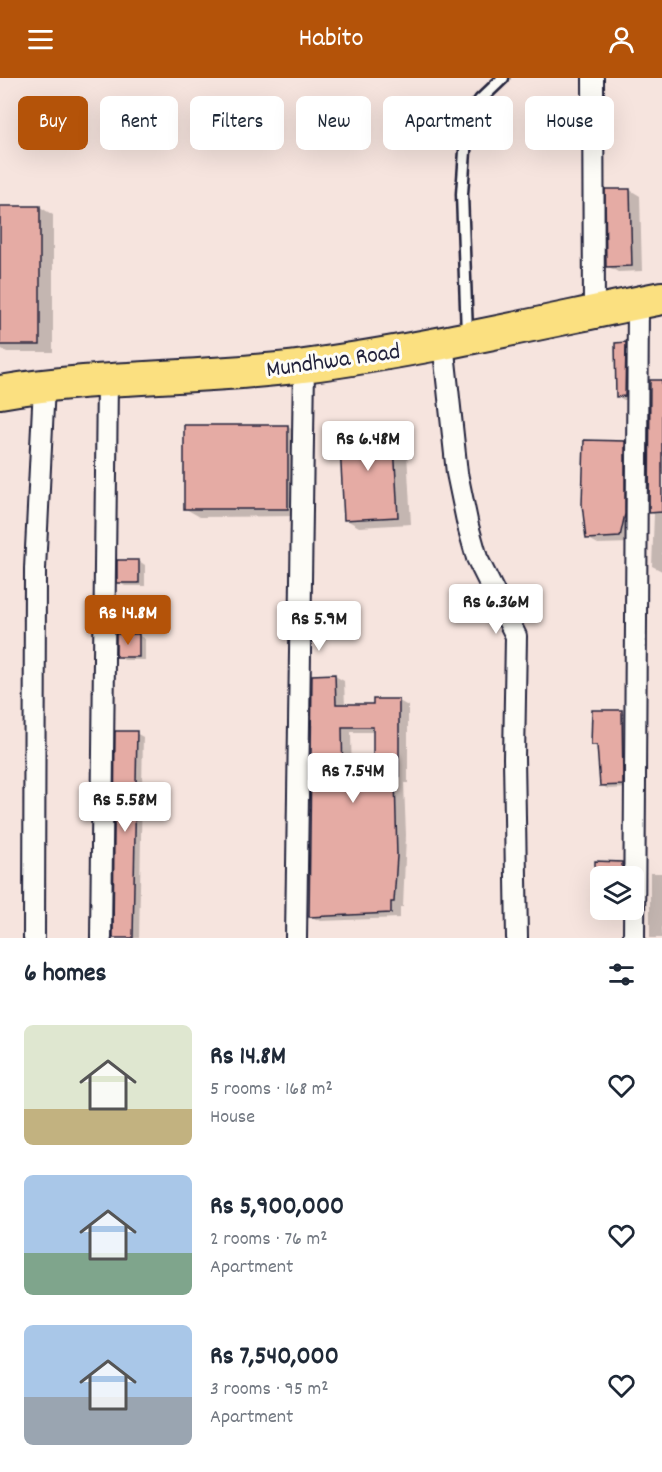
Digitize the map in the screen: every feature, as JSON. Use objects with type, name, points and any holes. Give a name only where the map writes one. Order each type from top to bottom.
[{"type":"main road","name":"Mundhwa Road","points":[[0,392],[107,380],[193,376],[304,366],[455,340],[650,300]]},
{"type":"street","points":[[592,78],[594,312]]},
{"type":"street","points":[[634,938],[650,300]]},
{"type":"street","points":[[455,340],[458,473],[468,526],[477,558],[516,636],[514,758],[517,938]]},
{"type":"street","points":[[296,938],[304,366]]},
{"type":"street","points":[[101,938],[107,380]]},
{"type":"street","points":[[34,938],[35,569],[44,386]]},
{"type":"lane","points":[[455,340],[462,194],[469,117],[480,100],[503,78]]},
{"type":"building","points":[[605,189],[630,189],[632,266],[606,267]]},
{"type":"building","points":[[0,206],[40,206],[40,345],[0,345]]},
{"type":"building","points":[[626,342],[625,396],[616,397],[615,343]]},
{"type":"building","points":[[650,380],[662,380],[662,512],[649,513]]},
{"type":"building","points":[[184,425],[288,425],[288,509],[184,509]]},
{"type":"building","points":[[393,425],[398,517],[344,520],[339,428]]},
{"type":"building","points":[[584,440],[625,441],[625,514],[620,537],[586,539],[582,504]]},
{"type":"building","points":[[117,560],[139,560],[139,583],[117,583]]},
{"type":"building","points":[[116,634],[139,634],[139,657],[116,657]]},
{"type":"building","points":[[335,674],[336,704],[373,704],[373,699],[399,699],[399,778],[395,778],[397,856],[394,902],[391,902],[391,913],[309,917],[312,675]],"holes":[[[342,727],[373,727],[373,781],[343,781]]]},
{"type":"building","points":[[592,710],[622,710],[623,785],[600,786],[597,745],[591,745]]},
{"type":"building","points":[[115,731],[137,731],[133,938],[113,938]]},
{"type":"building","points":[[595,861],[622,862],[622,866],[595,866]]}]
